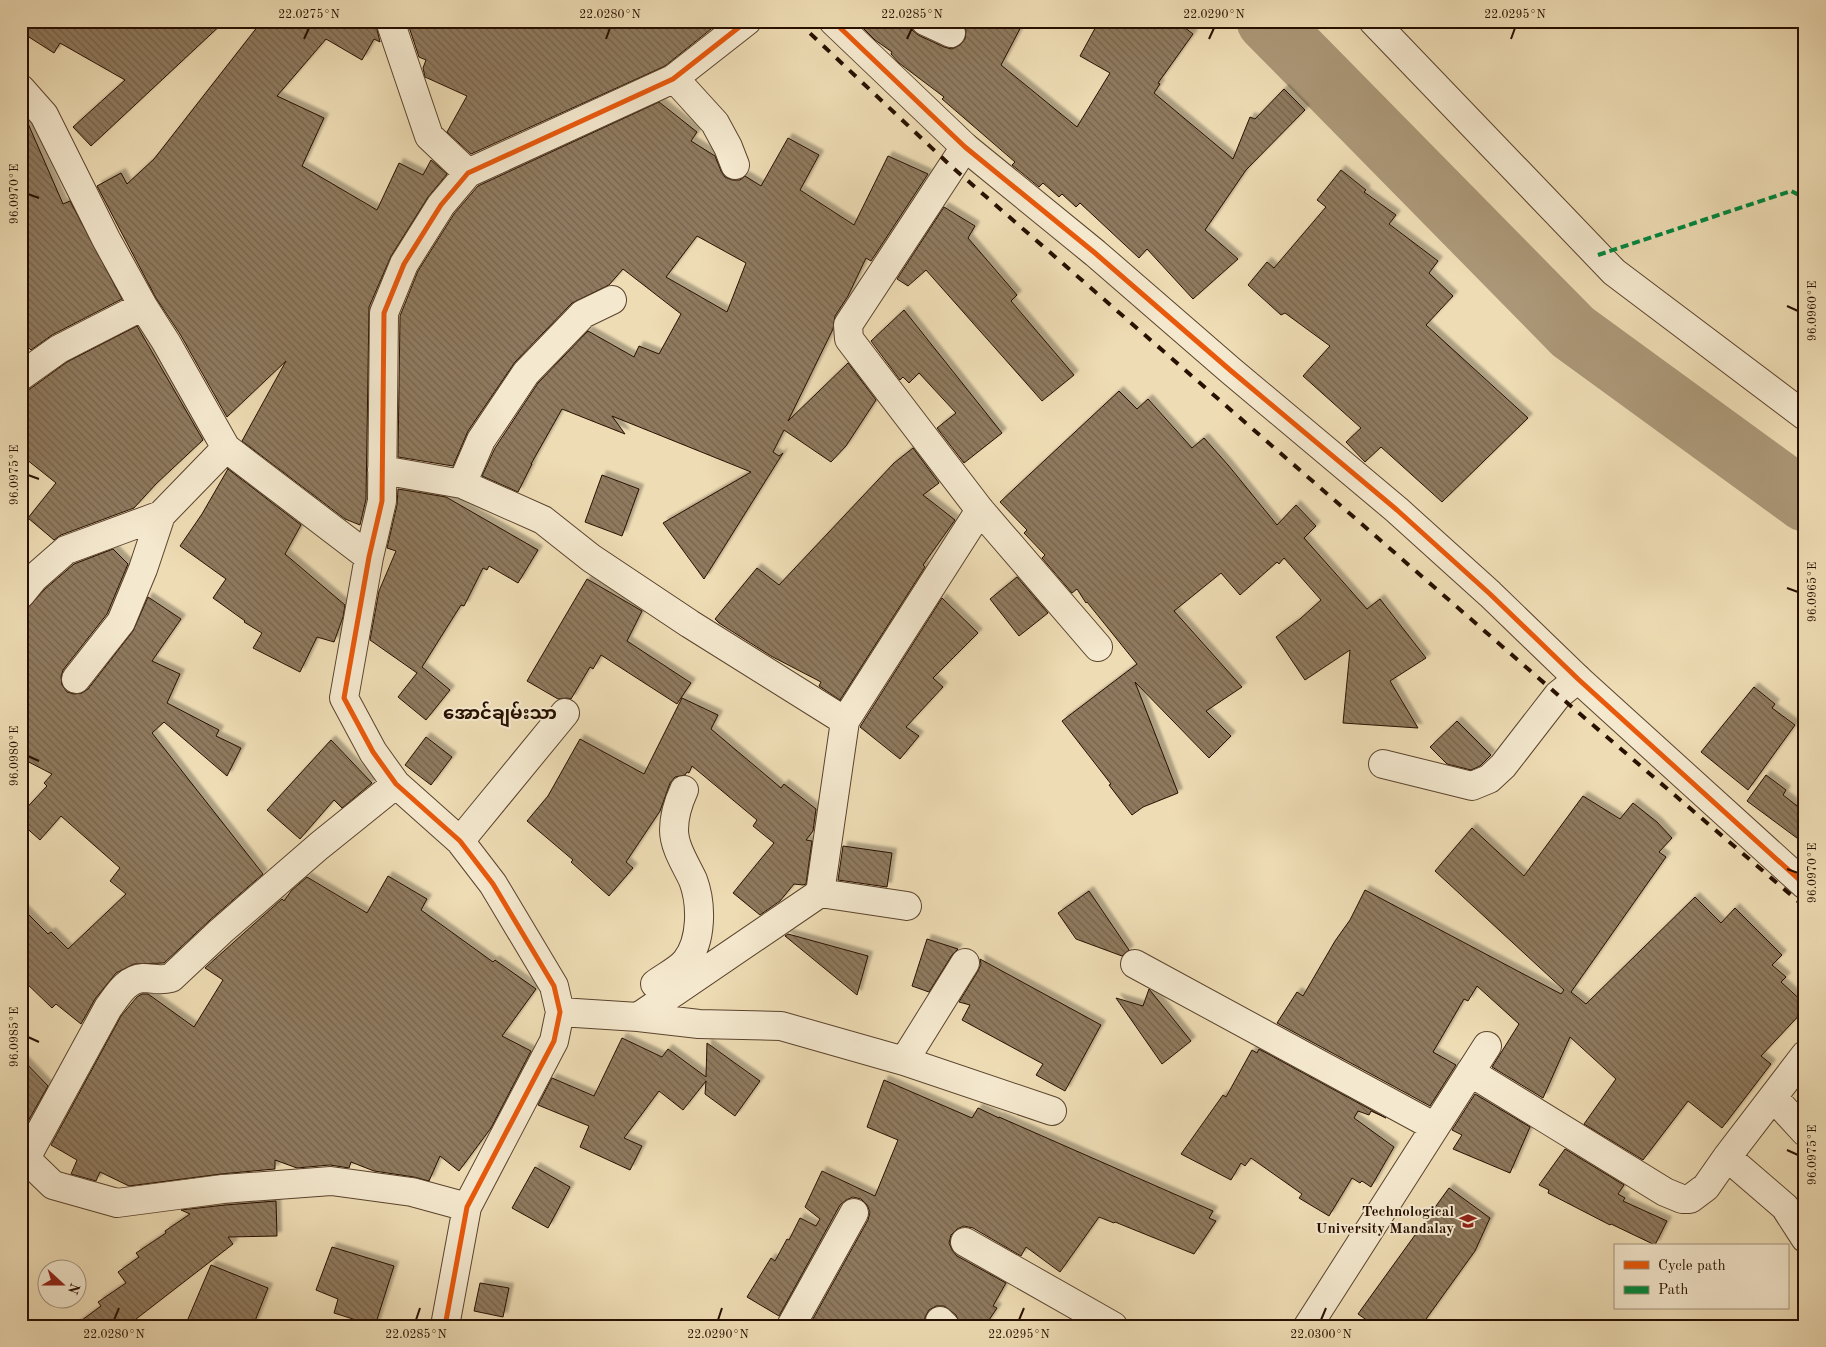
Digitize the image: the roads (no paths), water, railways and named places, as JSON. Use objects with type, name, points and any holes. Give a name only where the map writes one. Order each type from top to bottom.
[{"type":"street","points":[[390,21],[429,136],[468,173]]},
{"type":"street","points":[[445,1326],[468,1208],[554,1041],[560,1012],[554,986],[493,884],[460,841],[396,784],[373,752],[344,698],[369,556],[382,501],[384,313],[404,264],[441,205],[468,173],[674,78],[747,21]]},
{"type":"street","points":[[833,21],[965,147],[1095,253],[1230,370],[1397,510],[1490,594],[1578,679],[1805,885]]},
{"type":"street","points":[[925,21],[952,33]]},
{"type":"street","points":[[1373,21],[1614,272],[1805,416]]},
{"type":"street","points":[[674,78],[715,123],[735,165]]},
{"type":"street","points":[[21,89],[44,115],[106,240],[226,448],[369,556]]},
{"type":"street","points":[[965,147],[848,325],[849,339],[980,510],[1098,647]]},
{"type":"street","points":[[462,484],[481,440],[526,373],[583,314],[612,300]]},
{"type":"street","points":[[21,376],[59,349],[143,306]]},
{"type":"street","points":[[21,594],[34,578],[66,550],[161,515],[226,448]]},
{"type":"street","points":[[382,470],[462,484],[543,520],[591,558],[690,624],[845,721]]},
{"type":"street","points":[[820,893],[845,721],[980,510]]},
{"type":"street","points":[[76,679],[121,622],[143,569],[161,515]]},
{"type":"street","points":[[1383,764],[1472,786],[1489,780],[1503,766],[1558,696],[1578,679]]},
{"type":"street","points":[[460,841],[565,713]]},
{"type":"street","points":[[396,784],[319,846],[221,931],[171,978],[133,980],[124,987],[108,1008],[23,1156],[53,1185],[117,1203],[223,1188],[331,1182],[412,1192],[468,1208]]},
{"type":"street","points":[[630,1017],[653,986],[685,962],[695,944],[698,926],[698,899],[694,882],[680,854],[674,832],[678,805],[684,790]]},
{"type":"street","points":[[630,1017],[820,893],[907,906]]},
{"type":"street","points":[[904,1061],[965,963]]},
{"type":"street","points":[[1135,964],[1435,1127]]},
{"type":"street","points":[[560,1012],[699,1024],[781,1026],[904,1061],[1052,1111]]},
{"type":"street","points":[[1308,1326],[1486,1046]]},
{"type":"street","points":[[1470,1072],[1665,1192],[1682,1199],[1690,1199],[1706,1187],[1727,1156],[1805,1056]]},
{"type":"street","points":[[1773,1097],[1805,1132]]},
{"type":"street","points":[[1727,1156],[1785,1207],[1805,1238]]},
{"type":"street","points":[[792,1326],[854,1214]]},
{"type":"street","points":[[965,1242],[1113,1326]]},
{"type":"waterway","points":[[1267,21],[1573,332],[1805,501]]},
{"type":"railway","points":[[797,21],[952,167],[1558,695],[1805,907]]},
{"type":"place","name":"Technological University Mandalay","points":[[1468,1221]]},
{"type":"district","name":"အောင်ချမ်းသာ","points":[[500,714]]}]
